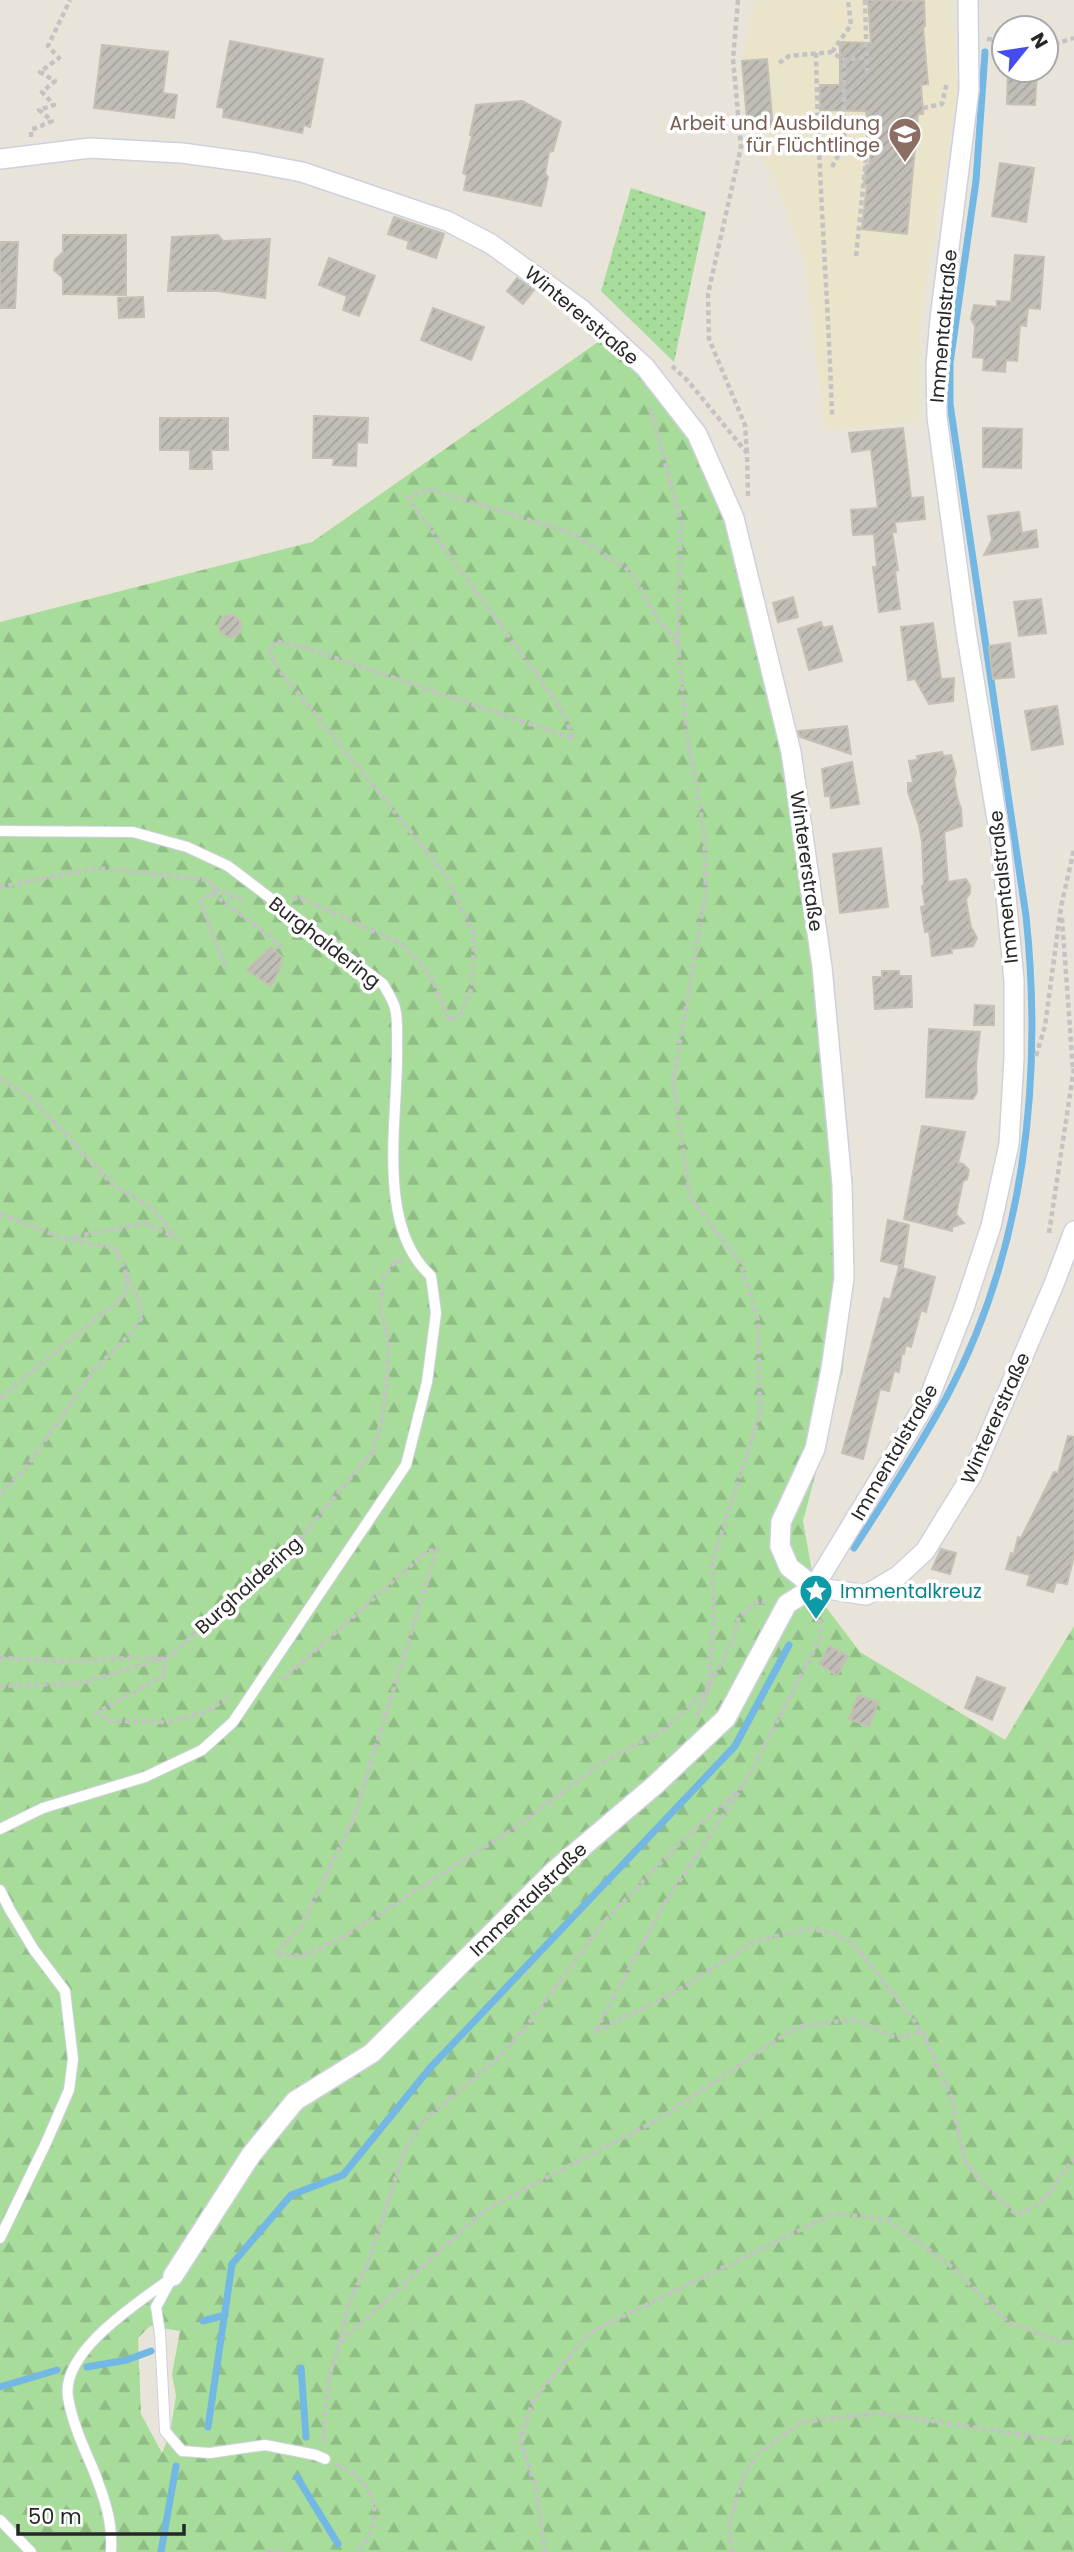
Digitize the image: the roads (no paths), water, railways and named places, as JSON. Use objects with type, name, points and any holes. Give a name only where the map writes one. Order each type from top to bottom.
[{"type":"street","name":"Immentalstraße","points":[[173,2276],[251,2155],[295,2101],[372,2053],[554,1871],[654,1785],[726,1718],[787,1604],[814,1587],[929,1398],[964,1308],[991,1226],[1009,1144],[1014,1058],[1014,980],[1002,858],[966,631],[937,417],[936,365],[940,319],[970,90],[968,0]]},
{"type":"street","name":"Wintererstraße","points":[[0,159],[90,148],[183,153],[302,172],[447,221],[491,244],[581,309],[645,367],[697,434],[734,518],[791,752],[822,967],[842,1184],[844,1278],[831,1369],[815,1449],[781,1522],[780,1545],[789,1567],[814,1587],[866,1595],[898,1576],[925,1551],[972,1475],[1074,1231]]},
{"type":"lane","name":"Burghaldering","points":[[0,831],[133,832],[187,847],[228,866],[383,984],[396,1009],[393,1163],[395,1207],[417,1264],[431,1276],[436,1313],[427,1382],[406,1465],[233,1722],[202,1750],[145,1777],[43,1808],[0,1829]]},
{"type":"lane","points":[[0,1890],[34,1950],[65,1991],[72,2059],[69,2090],[0,2238]]},
{"type":"lane","points":[[173,2276],[156,2306],[165,2431],[182,2451],[210,2453],[265,2445],[325,2459]]},
{"type":"lane","name":"Immentalstraße","points":[[111,2552],[112,2527],[105,2500],[78,2433],[68,2394],[74,2366],[90,2343],[173,2276]]},
{"type":"lane","points":[[0,2520],[31,2552]]},
{"type":"waterway","points":[[854,1548],[902,1474],[946,1398],[973,1342],[994,1284],[1011,1224],[1029,1102],[1032,1040],[1026,916],[950,404],[950,363],[976,181],[985,52]]},
{"type":"waterway","points":[[208,2427],[232,2264],[291,2195],[343,2175],[430,2068],[735,1746],[789,1645]]},
{"type":"waterway","points":[[203,2321],[225,2315]]},
{"type":"waterway","points":[[87,2367],[127,2360],[151,2351]]},
{"type":"waterway","points":[[301,2368],[306,2437]]},
{"type":"waterway","points":[[0,2387],[57,2370]]},
{"type":"waterway","points":[[161,2552],[176,2466]]},
{"type":"waterway","points":[[297,2477],[338,2544]]},
{"type":"place","name":"Arbeit und Ausbildung für Flüchtlinge","points":[[905,164]]},
{"type":"place","name":"Immentalkreuz","points":[[816,1621]]}]
